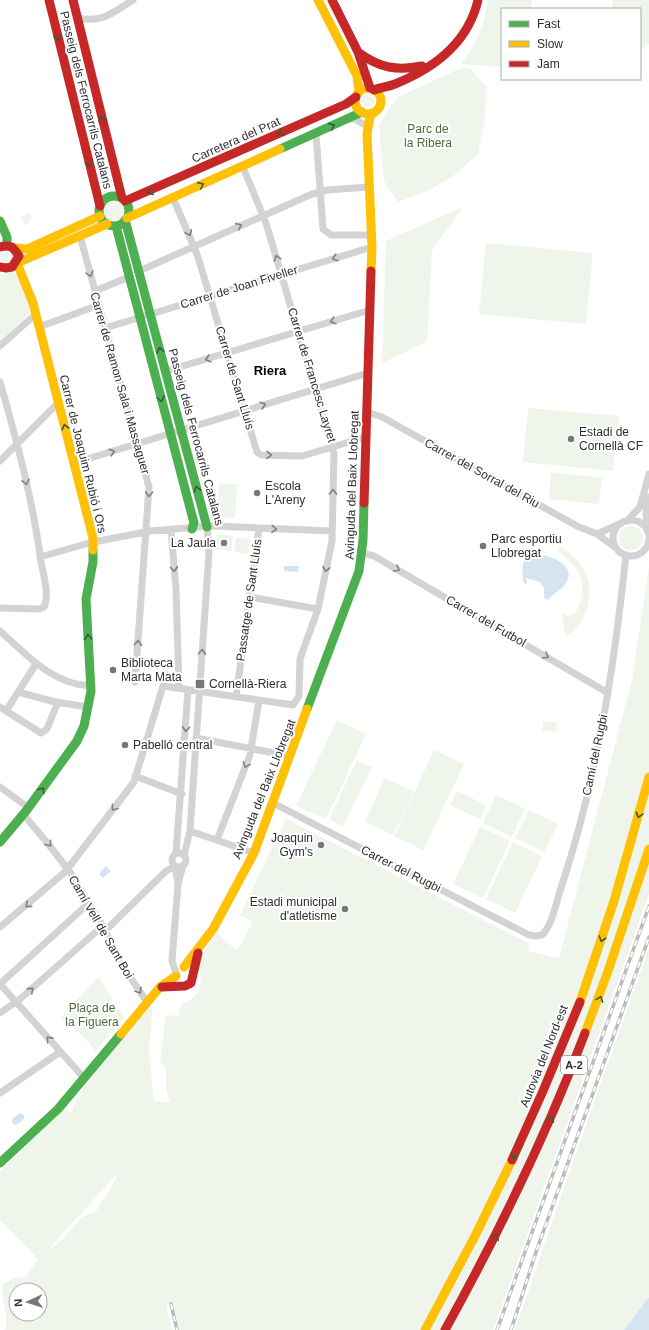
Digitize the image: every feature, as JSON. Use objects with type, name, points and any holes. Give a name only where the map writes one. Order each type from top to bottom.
[{"type":"main road","name":"Passeig dels Ferrocarrils Catalans","points":[[49,0],[100,206]]},
{"type":"main road","name":"Passeig dels Ferrocarrils Catalans","points":[[74,0],[123,199]]},
{"type":"main road","points":[[318,0],[357,76],[356,106],[363,112]]},
{"type":"main road","points":[[332,0],[358,52],[372,89],[378,94],[380,100]]},
{"type":"main road","points":[[357,94],[391,85],[433,63],[452,50],[462,40],[474,19],[478,0]]},
{"type":"main road","points":[[358,52],[372,63],[388,69],[407,69],[433,63]]},
{"type":"main road","points":[[2,270],[80,236],[112,225],[174,198],[363,112],[374,112],[378,108],[380,100],[391,85]]},
{"type":"main road","name":"Carretera del Prat","points":[[123,199],[145,194],[346,104],[357,94]]},
{"type":"main road","name":"Avinguda del Baix Llobregat","points":[[0,1163],[58,1109],[147,1002],[160,987],[179,971],[193,953],[200,947],[213,929],[254,853],[359,571],[362,553],[372,247],[366,130],[363,112]]},
{"type":"main road","name":"Avinguda del Baix Llobregat","points":[[366,130],[370,117],[374,112]]},
{"type":"main road","points":[[100,216],[100,206],[103,200],[110,196],[123,199],[129,209],[126,219]]},
{"type":"main road","points":[[100,216],[112,225]]},
{"type":"main road","points":[[7,247],[27,249],[100,216]]},
{"type":"main road","name":"Passeig dels Ferrocarrils Catalans","points":[[126,219],[207,527]]},
{"type":"main road","name":"Carrer de Joaquim Rubió i Ors","points":[[0,222],[6,237],[7,247],[18,256],[17,264],[36,314],[58,403],[89,515],[94,543],[92,569],[86,599],[90,686],[89,707],[84,726],[77,741],[26,811],[0,842]]},
{"type":"main road","name":"Passeig dels Ferrocarrils Catalans","points":[[112,225],[140,317],[194,523],[192,529]]},
{"type":"main road","name":"Autovia del Nord-est","points":[[425,1330],[462,1262],[515,1154],[572,1020],[600,943],[649,777]]},
{"type":"main road","name":"A-2","points":[[445,1330],[478,1272],[511,1207],[567,1082],[621,939],[649,849]]},
{"type":"main road","name":"Avinguda del Baix Llobregat","points":[[193,972],[194,962],[200,947]]},
{"type":"main road","points":[[160,987],[181,984],[186,985],[191,983],[194,978],[193,972],[189,968],[179,971],[177,982],[181,984]]},
{"type":"main road","points":[[418,1330],[462,1262]]},
{"type":"main road","points":[[451,1330],[478,1272]]},
{"type":"street","points":[[78,18],[89,20],[101,19],[133,0]]},
{"type":"street","points":[[348,120],[356,119],[366,130]]},
{"type":"street","points":[[316,134],[323,227],[327,234],[331,235],[372,235]]},
{"type":"street","name":"Carrer de Francesc Layret","points":[[243,167],[264,215],[333,447],[332,531],[318,609],[300,659],[299,696],[293,705],[259,700]]},
{"type":"street","points":[[139,270],[320,192],[369,187]]},
{"type":"street","name":"Carrer de Sant Lluís","points":[[174,198],[194,246],[257,452],[262,455],[302,456],[366,437]]},
{"type":"street","name":"Carrer de Ramon Sala i Massaguer","points":[[80,236],[149,487],[135,682]]},
{"type":"street","name":"Carrer de Joan Fiveller","points":[[105,328],[372,247]]},
{"type":"street","points":[[95,292],[129,277]]},
{"type":"street","points":[[39,327],[99,305]]},
{"type":"street","points":[[166,371],[370,310]]},
{"type":"street","points":[[0,346],[36,314]]},
{"type":"street","points":[[74,463],[368,373]]},
{"type":"street","points":[[0,382],[17,444],[32,508],[45,586],[45,604],[39,608],[0,608]]},
{"type":"street","points":[[0,460],[58,403]]},
{"type":"street","name":"Carrer del Sorral del Riu","points":[[367,412],[382,417],[577,526],[597,534],[616,548]]},
{"type":"street","points":[[628,521],[640,507],[649,474]]},
{"type":"street","points":[[620,524],[613,535],[616,548],[626,555],[636,555],[645,548],[649,540],[646,512],[649,497]]},
{"type":"street","points":[[597,534],[628,521],[639,522],[647,531]]},
{"type":"street","points":[[40,557],[94,543],[146,532],[207,527],[332,531]]},
{"type":"street","name":"Passeig dels Ferrocarrils Catalans","points":[[184,855],[190,831],[200,691],[209,552],[207,527]]},
{"type":"street","name":"Passatge de Sant Lluís","points":[[236,697],[259,528]]},
{"type":"street","points":[[170,530],[176,589],[179,688]]},
{"type":"street","name":"Carrer del Futbol","points":[[362,553],[374,556],[608,693]]},
{"type":"street","name":"Camí del Rugbi","points":[[529,935],[538,936],[545,932],[564,881],[590,781],[608,693],[626,555]]},
{"type":"street","points":[[250,597],[318,609]]},
{"type":"street","points":[[0,631],[36,664],[54,675],[82,685],[90,686]]},
{"type":"street","points":[[36,664],[18,692],[3,709],[42,733],[47,728],[58,702]]},
{"type":"street","points":[[0,927],[65,872],[134,782],[163,686],[259,700],[251,749],[217,840]]},
{"type":"street","points":[[178,884],[175,866],[172,859],[176,853],[182,794],[188,690]]},
{"type":"street","points":[[18,692],[58,702],[89,707]]},
{"type":"street","points":[[196,738],[290,756]]},
{"type":"street","points":[[136,776],[182,794]]},
{"type":"street","name":"Camí Vell de Sant Boi","points":[[0,787],[26,811],[67,869],[89,903],[124,968],[147,1002]]},
{"type":"street","name":"Carrer del Rugbi","points":[[273,803],[529,935]]},
{"type":"street","points":[[190,831],[254,853]]},
{"type":"street","points":[[176,853],[184,855],[186,861],[183,865],[178,884],[173,956],[179,971]]},
{"type":"street","points":[[0,1013],[16,1002],[98,930],[109,927],[166,871],[175,866],[183,865]]},
{"type":"street","points":[[84,1078],[0,984],[89,903]]},
{"type":"street","points":[[0,1093],[60,1052]]},
{"type":"green space","points":[[488,0],[532,0],[531,8],[501,8],[501,67],[461,64],[476,41],[484,19]]},
{"type":"green space","points":[[610,0],[649,0],[649,43],[645,48],[641,48],[641,8],[612,8],[613,1]]},
{"type":"green space","name":"Parc de la Ribera","points":[[461,68],[470,68],[486,87],[485,116],[478,154],[456,174],[430,190],[398,202],[384,181],[379,125],[396,98]]},
{"type":"green space","points":[[368,93],[373,95],[375,100],[373,105],[368,107],[363,105],[361,100],[363,95]]},
{"type":"green space","points":[[110,201],[118,201],[124,207],[124,215],[118,221],[110,221],[104,215],[104,207]]},
{"type":"green space","points":[[463,207],[432,251],[427,342],[382,363],[386,241]]},
{"type":"green space","points":[[31,213],[31,220],[25,226],[21,217]]},
{"type":"green space","points":[[486,243],[593,253],[586,324],[479,314]]},
{"type":"green space","points":[[7,249],[12,251],[14,256],[12,261],[7,263],[2,261],[0,256],[2,251]]},
{"type":"green space","points":[[14,269],[30,307],[28,315],[0,341],[0,275]]},
{"type":"green space","name":"Estadi de Cornellà CF","points":[[528,408],[619,416],[613,471],[523,462]]},
{"type":"green space","points":[[551,472],[602,478],[599,504],[549,499]]},
{"type":"green space","points":[[219,483],[237,484],[235,518],[217,517]]},
{"type":"green space","points":[[631,526],[640,529],[643,538],[640,547],[631,550],[622,547],[619,538],[622,529]]},
{"type":"green space","name":"La Jaula","points":[[217,534],[233,536],[231,551],[215,549]]},
{"type":"green space","points":[[236,537],[250,539],[248,554],[234,552]]},
{"type":"green space","points":[[561,547],[573,556],[581,565],[587,577],[590,595],[585,614],[580,623],[567,636],[564,631],[561,612],[567,616],[574,614],[582,596],[582,588],[581,579],[577,571],[566,557],[558,551]]},
{"type":"green space","points":[[649,567],[649,894],[493,1330],[179,1330],[173,1303],[166,1305],[172,1330],[5,1330],[6,1320],[2,1290],[3,1284],[12,1279],[26,1276],[38,1259],[0,1221],[0,1171],[65,1108],[72,1114],[75,1103],[93,1073],[153,1004],[149,1051],[154,1102],[170,1102],[166,1088],[166,1068],[160,1062],[166,1015],[178,1016],[181,1005],[193,998],[199,991],[201,984],[198,962],[216,932],[237,951],[253,922],[240,915],[286,819],[530,944],[527,951],[559,958],[632,680]],"holes":[[[117,1174],[112,1186],[96,1211],[82,1217],[62,1240],[48,1250]]]},
{"type":"green space","points":[[337,720],[366,734],[326,819],[296,806]]},
{"type":"green space","points":[[543,721],[557,722],[556,732],[542,730]]},
{"type":"green space","points":[[434,750],[464,764],[423,850],[394,836]]},
{"type":"green space","points":[[357,760],[372,767],[343,826],[329,819]]},
{"type":"green space","points":[[385,778],[414,792],[393,835],[365,822]]},
{"type":"green space","points":[[457,791],[486,805],[480,819],[450,805]]},
{"type":"green space","points":[[496,795],[525,809],[512,837],[483,823]]},
{"type":"green space","points":[[529,810],[558,824],[544,852],[515,838]]},
{"type":"green space","points":[[480,827],[510,841],[483,898],[453,884]]},
{"type":"green space","points":[[513,842],[542,856],[515,913],[486,899]]},
{"type":"green space","points":[[649,948],[649,1297],[624,1330],[515,1330],[569,1173]]},
{"type":"green space","name":"Plaça de la Figuera","points":[[98,977],[113,999],[110,1002],[112,1005],[115,1004],[124,1017],[96,1051],[78,1031],[77,1032],[61,1017]]},
{"type":"water","points":[[540,554],[553,558],[565,565],[568,570],[569,576],[566,583],[548,600],[544,598],[544,588],[540,582],[526,578],[527,583],[524,584],[522,570],[524,562],[529,556]]},
{"type":"water","points":[[284,566],[299,566],[298,572],[284,571]]},
{"type":"water","points":[[106,866],[111,871],[103,878],[99,874]]},
{"type":"water","points":[[20,1113],[24,1115],[24,1119],[16,1125],[13,1124],[12,1119]]},
{"type":"water","points":[[649,1297],[649,1330],[624,1330]]},
{"type":"railway","points":[[497,1330],[649,906]]},
{"type":"railway","points":[[511,1330],[536,1252],[649,937]]},
{"type":"railway","points":[[171,1304],[177,1330]]},
{"type":"traffic: fast","points":[[280,149],[362,112]]},
{"type":"traffic: fast","points":[[114,196],[125,200],[129,211],[125,222],[114,226],[103,222],[99,211],[103,200],[114,196]]},
{"type":"traffic: fast","points":[[125,220],[207,527]]},
{"type":"traffic: fast","points":[[0,221],[7,237],[7,245]]},
{"type":"traffic: fast","points":[[116,226],[194,523],[192,529]]},
{"type":"traffic: fast","points":[[307,709],[359,571],[363,540],[364,503]]},
{"type":"traffic: fast","points":[[0,842],[26,811],[77,741],[84,726],[91,691],[86,599],[93,562],[93,550]]},
{"type":"traffic: fast","points":[[0,1163],[58,1109],[121,1034]]},
{"type":"traffic: slow","points":[[318,0],[357,76],[359,91]]},
{"type":"traffic: slow","points":[[368,88],[377,92],[381,101],[377,110],[368,114],[359,110],[355,101],[359,92],[368,88]]},
{"type":"traffic: slow","points":[[371,271],[372,247],[367,134],[370,117],[374,112]]},
{"type":"traffic: slow","points":[[127,218],[280,149]]},
{"type":"traffic: slow","points":[[15,248],[27,249],[100,216]]},
{"type":"traffic: slow","points":[[17,263],[107,224]]},
{"type":"traffic: slow","points":[[17,263],[33,303],[93,538],[93,550]]},
{"type":"traffic: slow","points":[[184,967],[213,929],[254,853],[307,709]]},
{"type":"traffic: slow","points":[[580,1002],[614,901],[649,777]]},
{"type":"traffic: slow","points":[[585,1033],[607,974],[649,849]]},
{"type":"traffic: slow","points":[[121,1034],[160,987],[176,976]]},
{"type":"traffic: slow","points":[[425,1330],[475,1236],[512,1160]]},
{"type":"traffic: jam","points":[[49,0],[100,206]]},
{"type":"traffic: jam","points":[[73,0],[122,198]]},
{"type":"traffic: jam","points":[[332,0],[358,52],[370,88]]},
{"type":"traffic: jam","points":[[374,90],[410,78],[436,62],[448,52],[466,29],[478,0]]},
{"type":"traffic: jam","points":[[359,53],[374,62],[389,67],[405,68],[422,66]]},
{"type":"traffic: jam","points":[[125,201],[346,104],[356,97]]},
{"type":"traffic: jam","points":[[0,247],[9,246],[15,250],[19,256],[12,267],[0,267]]},
{"type":"traffic: jam","points":[[364,503],[371,271]]},
{"type":"traffic: jam","points":[[162,987],[185,986],[191,983],[198,953]]},
{"type":"traffic: jam","points":[[512,1160],[580,1002]]},
{"type":"traffic: jam","points":[[445,1330],[484,1258],[538,1147],[585,1033]]},
{"type":"place","name":"Estadi de Cornellà CF","points":[[571,439]]},
{"type":"place","name":"Escola L'Areny","points":[[257,493]]},
{"type":"place","name":"La Jaula","points":[[224,543]]},
{"type":"place","name":"Parc esportiu Llobregat","points":[[483,546]]},
{"type":"place","name":"Biblioteca Marta Mata","points":[[113,670]]},
{"type":"place","name":"Cornellà-Riera","points":[[200,684]]},
{"type":"place","name":"Pabelló central","points":[[125,745]]},
{"type":"place","name":"Joaquin Gym's","points":[[321,845]]},
{"type":"place","name":"Estadi municipal d'atletisme","points":[[345,909]]},
{"type":"district","name":"Riera","points":[[270,370]]}]
